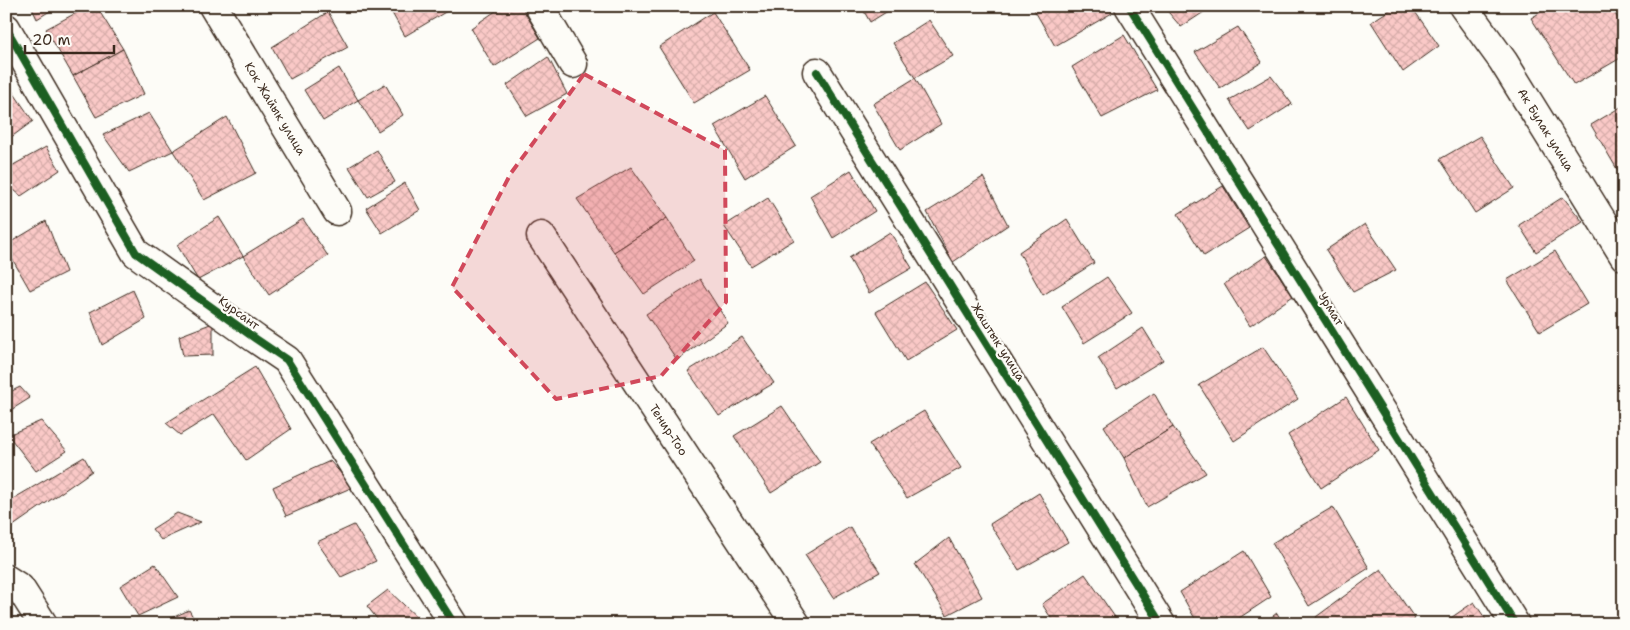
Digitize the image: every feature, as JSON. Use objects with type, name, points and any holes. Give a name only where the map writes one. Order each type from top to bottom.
[{"type":"street","name":"Кок Жайык улица","points":[[212,6],[337,211]]},
{"type":"street","points":[[539,6],[573,64]]},
{"type":"street","name":"Урмат","points":[[1129,6],[1515,624]]},
{"type":"street","name":"Ак Булак улица","points":[[1463,6],[1503,62],[1624,256]]},
{"type":"street","name":"Курсант","points":[[6,28],[136,254],[287,360],[454,624]]},
{"type":"street","name":"Жаштык улица","points":[[817,72],[1161,624]]},
{"type":"street","name":"Тенир-Тоо","points":[[541,236],[796,624]]},
{"type":"street","points":[[6,579],[20,588],[43,624]]},
{"type":"highlighted area","points":[[584,74],[725,150],[726,302],[661,376],[556,399],[452,287],[511,173]]},
{"type":"building","points":[[31,6],[58,6],[37,19]]},
{"type":"building","points":[[89,6],[96,6],[123,49],[73,76],[46,29]]},
{"type":"building","points":[[388,6],[444,6],[447,11],[405,36]]},
{"type":"building","points":[[503,6],[521,6],[540,38],[494,67],[471,28]]},
{"type":"building","points":[[861,6],[896,6],[870,22]]},
{"type":"building","points":[[1032,6],[1108,6],[1112,13],[1055,46]]},
{"type":"building","points":[[1163,6],[1213,6],[1181,27]]},
{"type":"building","points":[[1396,6],[1411,6],[1439,46],[1403,72],[1371,22]]},
{"type":"building","points":[[1551,6],[1610,6],[1624,27],[1624,56],[1574,85],[1531,18]]},
{"type":"building","points":[[328,12],[348,47],[290,79],[272,47]]},
{"type":"building","points":[[713,12],[750,70],[694,103],[659,47]]},
{"type":"building","points":[[929,20],[953,56],[915,78],[893,43]]},
{"type":"building","points":[[1238,27],[1262,62],[1220,88],[1195,52]]},
{"type":"building","points":[[1124,35],[1157,90],[1102,118],[1072,67]]},
{"type":"building","points":[[123,49],[144,94],[96,117],[73,76]]},
{"type":"building","points":[[548,57],[567,94],[527,116],[507,85]]},
{"type":"building","points":[[339,68],[358,100],[323,121],[304,90]]},
{"type":"building","points":[[1271,76],[1292,104],[1250,131],[1229,100]]},
{"type":"building","points":[[915,78],[941,124],[900,150],[873,104]]},
{"type":"building","points":[[385,84],[403,115],[378,131],[358,100]]},
{"type":"building","points":[[11,89],[33,121],[6,141],[6,91]]},
{"type":"building","points":[[765,96],[796,146],[745,178],[714,126]]},
{"type":"building","points":[[1624,105],[1624,181],[1591,125]]},
{"type":"building","points":[[149,113],[173,151],[129,172],[103,135]]},
{"type":"building","points":[[227,117],[256,173],[204,200],[173,151]]},
{"type":"building","points":[[1480,136],[1514,188],[1475,213],[1440,159]]},
{"type":"building","points":[[46,147],[60,170],[21,196],[6,183],[6,169]]},
{"type":"building","points":[[377,150],[395,182],[368,197],[349,167]]},
{"type":"building","points":[[631,167],[667,218],[614,252],[577,199]]},
{"type":"building","points":[[851,170],[875,211],[833,238],[810,196]]},
{"type":"building","points":[[983,177],[1008,225],[953,262],[927,212]]},
{"type":"building","points":[[405,183],[420,210],[382,233],[366,208]]},
{"type":"building","points":[[1223,186],[1249,228],[1204,256],[1178,214]]},
{"type":"building","points":[[1563,197],[1583,222],[1536,252],[1519,225]]},
{"type":"building","points":[[768,198],[794,240],[751,266],[724,226]]},
{"type":"building","points":[[219,217],[243,256],[198,280],[177,245]]},
{"type":"building","points":[[667,218],[694,261],[644,294],[614,252]]},
{"type":"building","points":[[303,219],[328,256],[269,295],[243,256]]},
{"type":"building","points":[[1067,219],[1094,263],[1043,295],[1019,252]]},
{"type":"building","points":[[46,221],[66,272],[30,290],[6,245]]},
{"type":"building","points":[[1365,224],[1396,270],[1353,292],[1326,250]]},
{"type":"building","points":[[890,232],[912,268],[869,293],[849,258]]},
{"type":"building","points":[[1555,251],[1587,304],[1540,332],[1507,280]]},
{"type":"building","points":[[1266,256],[1293,296],[1250,326],[1224,284]]},
{"type":"building","points":[[1107,277],[1132,313],[1084,343],[1062,307]]},
{"type":"building","points":[[700,279],[728,323],[677,360],[646,314]]},
{"type":"building","points":[[925,282],[957,330],[906,361],[876,312]]},
{"type":"building","points":[[133,290],[146,319],[102,345],[90,312]]},
{"type":"building","points":[[213,323],[213,355],[183,356],[179,336]]},
{"type":"building","points":[[1143,328],[1163,360],[1117,388],[1098,358]]},
{"type":"building","points":[[742,337],[774,383],[719,416],[688,371]]},
{"type":"building","points":[[1263,347],[1298,399],[1234,441],[1199,385]]},
{"type":"building","points":[[255,367],[291,429],[246,460],[214,414],[180,435],[166,423]]},
{"type":"building","points":[[20,387],[30,398],[6,413],[6,394]]},
{"type":"building","points":[[1154,393],[1173,427],[1124,458],[1104,426]]},
{"type":"building","points":[[1346,397],[1379,450],[1321,488],[1288,435]]},
{"type":"building","points":[[782,406],[820,462],[771,493],[734,436]]},
{"type":"building","points":[[924,411],[961,468],[907,498],[869,444]]},
{"type":"building","points":[[41,421],[67,451],[36,471],[8,435]]},
{"type":"building","points":[[1173,427],[1206,473],[1147,507],[1124,458]]},
{"type":"building","points":[[84,457],[92,471],[6,531],[6,503]]},
{"type":"building","points":[[330,461],[353,487],[286,516],[273,487]]},
{"type":"building","points":[[1039,493],[1068,542],[1019,570],[990,524]]},
{"type":"building","points":[[1333,507],[1369,568],[1309,606],[1272,543]]},
{"type":"building","points":[[177,513],[201,522],[161,540],[152,529]]},
{"type":"building","points":[[354,525],[376,561],[341,577],[317,542]]},
{"type":"building","points":[[850,527],[880,572],[833,598],[805,555]]},
{"type":"building","points":[[949,538],[982,597],[947,615],[915,564]]},
{"type":"building","points":[[1244,551],[1271,597],[1230,624],[1198,624],[1180,592]]},
{"type":"building","points":[[155,564],[178,597],[138,616],[120,586]]},
{"type":"building","points":[[1381,569],[1415,619],[1407,624],[1320,624],[1316,617]]},
{"type":"building","points":[[1085,574],[1119,623],[1055,624],[1042,604]]},
{"type":"building","points":[[388,590],[420,620],[414,624],[381,624],[367,606]]},
{"type":"building","points":[[1474,602],[1489,624],[1442,624]]},
{"type":"building","points":[[189,610],[197,624],[159,624]]},
{"type":"building","points":[[1277,613],[1283,624],[1262,624]]},
{"type":"cycle path","points":[[1129,6],[1515,624]]},
{"type":"cycle path","points":[[6,28],[136,253],[287,360],[454,624]]},
{"type":"cycle path","points":[[817,72],[1161,624]]}]
